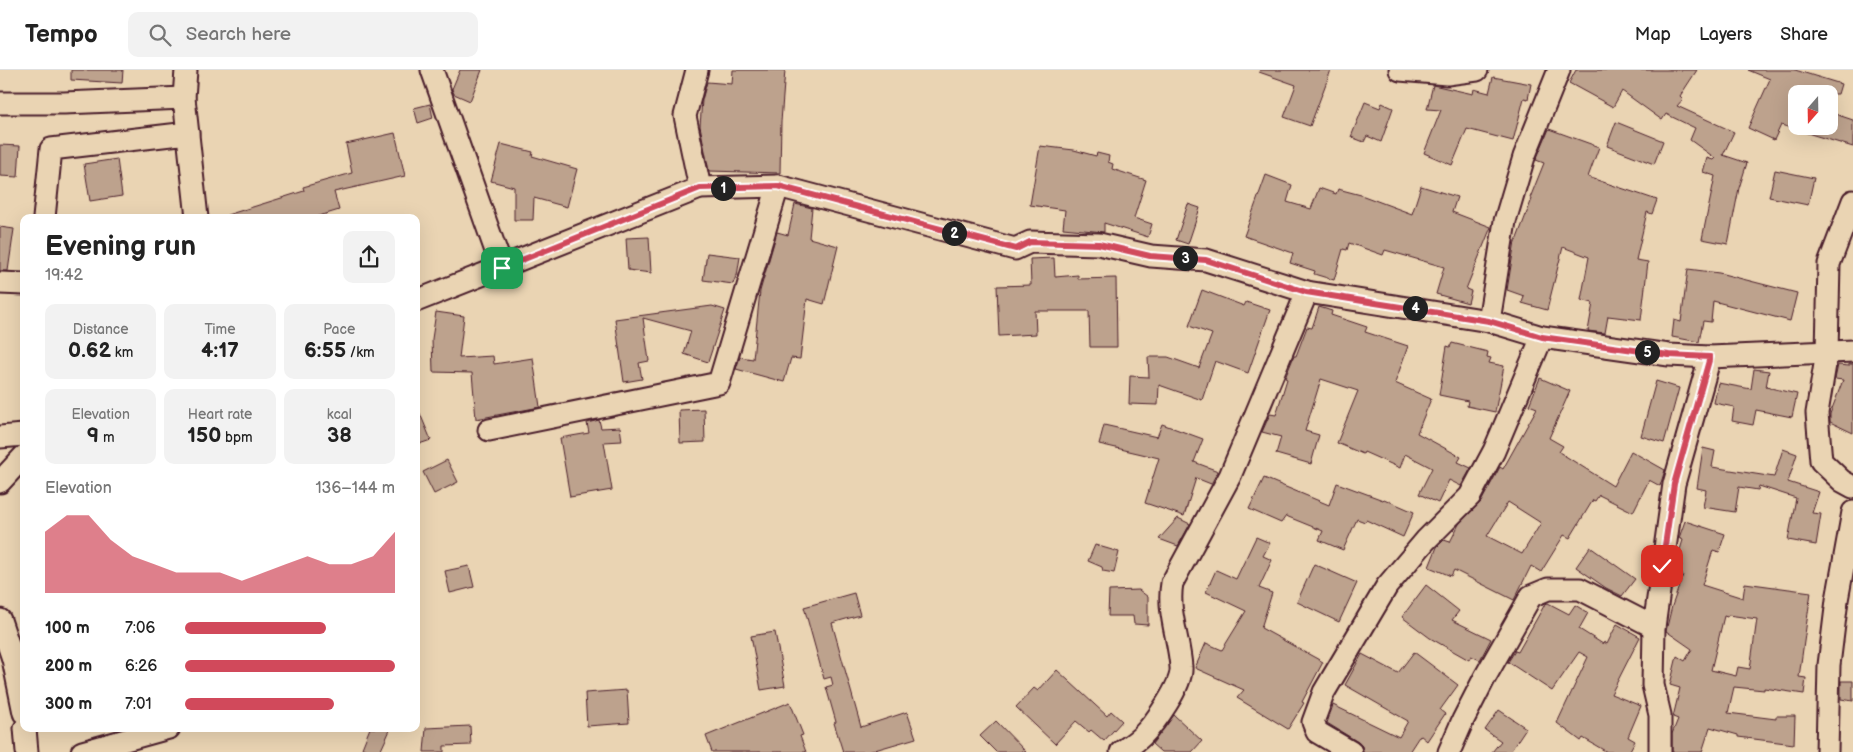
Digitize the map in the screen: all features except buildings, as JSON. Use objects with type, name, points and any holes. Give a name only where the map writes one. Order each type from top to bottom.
[{"type":"street","points":[[186,70],[184,98],[197,214]]},
{"type":"street","points":[[432,70],[502,268]]},
{"type":"street","points":[[697,70],[685,116],[700,188]]},
{"type":"street","points":[[1400,70],[1447,74],[1477,70]]},
{"type":"street","points":[[1489,321],[1505,222],[1524,157],[1559,70]]},
{"type":"street","points":[[0,103],[64,103],[184,98]]},
{"type":"street","points":[[44,214],[51,149],[188,133]]},
{"type":"street","points":[[420,299],[502,268],[700,188],[778,186],[1016,249],[1030,242],[1099,244],[1150,256],[1206,260],[1306,292],[1489,321],[1542,337],[1669,355],[1710,357],[1853,351]]},
{"type":"street","points":[[489,430],[719,384],[778,186]]},
{"type":"street","points":[[1853,201],[1829,264],[1827,352],[1817,413],[1821,461],[1842,481],[1853,487]]},
{"type":"street","points":[[0,283],[20,284]]},
{"type":"street","points":[[1121,752],[1142,736],[1171,697],[1178,684],[1182,669],[1172,618],[1170,592],[1172,583],[1230,476],[1306,292]]},
{"type":"street","points":[[1351,752],[1317,732],[1314,728],[1313,722],[1324,692],[1387,586],[1426,540],[1470,496],[1494,450],[1542,337]]},
{"type":"street","points":[[1660,752],[1660,716],[1653,685],[1654,627],[1674,484],[1710,357]]},
{"type":"street","points":[[0,437],[20,436]]},
{"type":"street","points":[[0,482],[20,460]]},
{"type":"street","points":[[1827,752],[1829,665],[1837,600],[1853,512]]},
{"type":"street","points":[[1449,752],[1485,677],[1531,596],[1548,589],[1580,589],[1654,627]]},
{"type":"street","points":[[0,620],[13,659],[20,693]]},
{"type":"street","points":[[25,732],[27,752]]},
{"type":"street","points":[[82,752],[154,732]]},
{"type":"route","points":[[502,268],[700,188],[778,186],[1016,249],[1030,242],[1099,244],[1150,256],[1206,260],[1306,292],[1489,321],[1542,337],[1669,355],[1710,357],[1674,484],[1662,566]]}]
